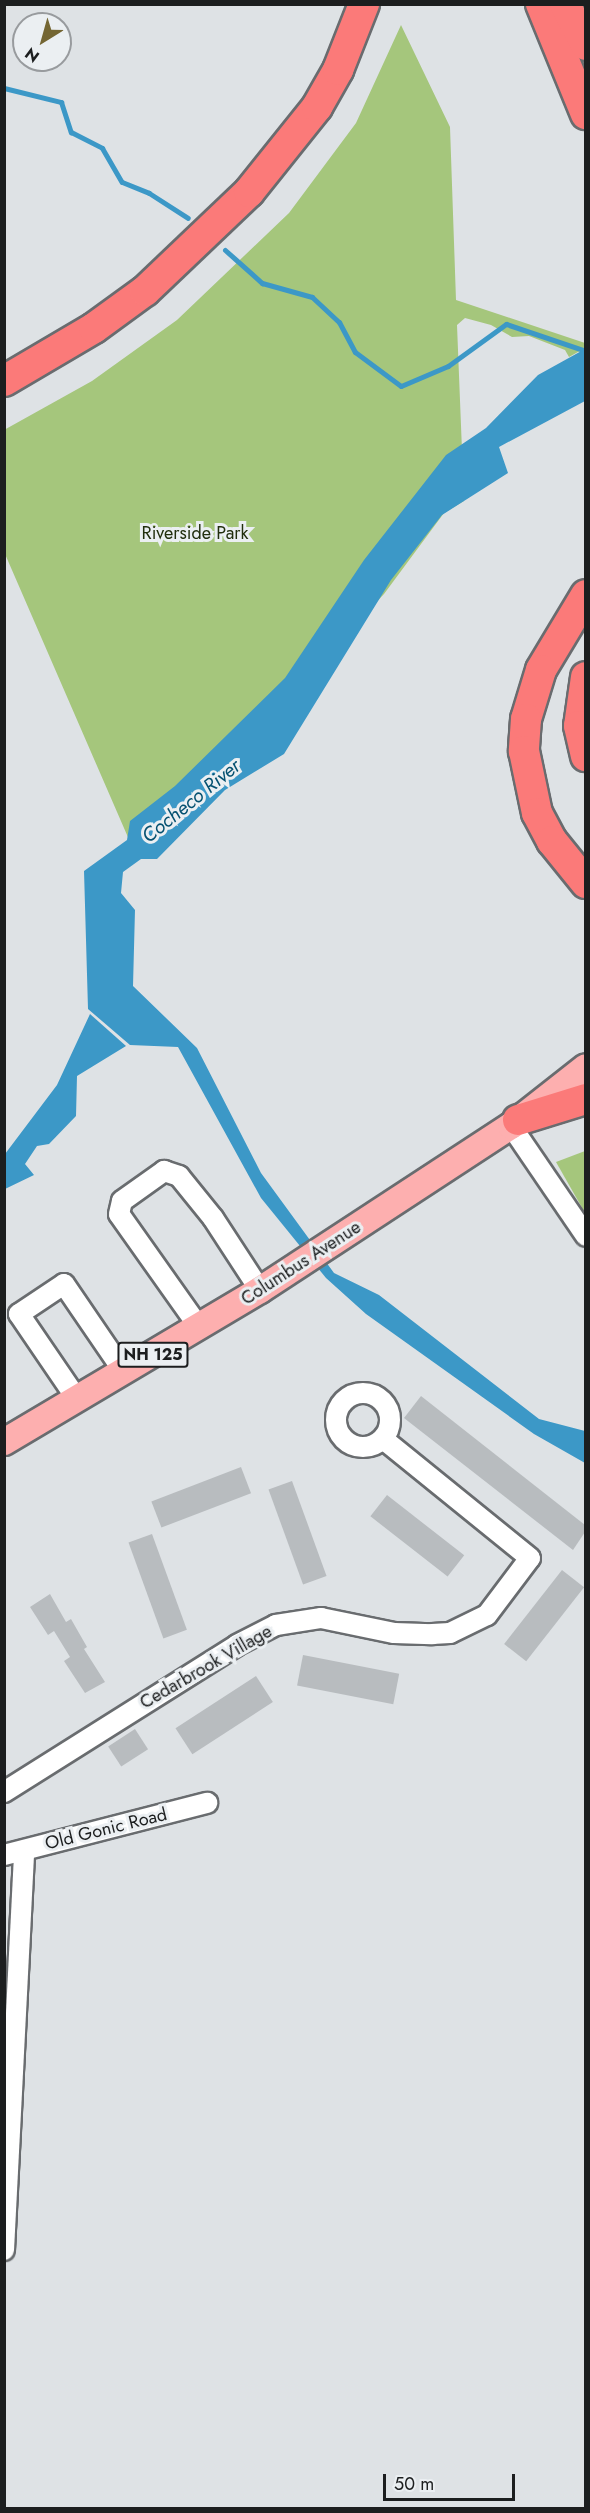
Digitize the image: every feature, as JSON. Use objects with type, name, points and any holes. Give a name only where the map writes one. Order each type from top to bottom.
[{"type":"highway","points":[[4,381],[94,328],[145,291],[249,192],[317,107],[338,70],[364,4]]},
{"type":"highway","points":[[541,4],[585,114]]},
{"type":"highway","points":[[565,4],[585,45]]},
{"type":"highway","points":[[585,595],[546,661],[532,694],[524,751],[537,813],[552,841],[585,883]]},
{"type":"highway","points":[[585,676],[579,726],[585,756]]},
{"type":"highway","points":[[515,1123],[585,1099]]},
{"type":"main road","name":"Columbus Avenue","points":[[4,1442],[200,1327],[322,1250],[515,1123],[585,1067]]},
{"type":"street","points":[[515,1123],[585,1236]]},
{"type":"street","points":[[200,1327],[119,1214],[122,1201],[164,1171],[179,1176],[213,1218],[260,1290]]},
{"type":"street","points":[[77,1399],[19,1314],[64,1284],[124,1372]]},
{"type":"street","name":"Cedarbrook Village","points":[[4,1792],[237,1645],[276,1625],[321,1618],[394,1633],[441,1634],[471,1626],[487,1615],[530,1558],[382,1439]]},
{"type":"street","name":"Old Gonic Road","points":[[14,1852],[207,1803]]},
{"type":"street","points":[[4,2250],[14,1852]]},
{"type":"green space","name":"Riverside Park","points":[[401,25],[450,127],[456,300],[585,343],[585,348],[569,357],[565,350],[529,336],[512,337],[491,325],[465,318],[457,325],[464,501],[444,513],[384,594],[137,858],[5,554],[4,430],[92,381],[177,320],[289,213],[356,123]]},
{"type":"green space","points":[[586,1151],[585,1213],[556,1162]]},
{"type":"water","name":"Cocheco River","points":[[585,349],[585,401],[499,447],[508,473],[442,515],[391,580],[284,754],[225,790],[157,859],[141,859],[123,872],[121,893],[135,910],[133,986],[197,1048],[261,1173],[334,1273],[379,1295],[539,1419],[585,1431],[585,1463],[534,1434],[366,1314],[326,1278],[261,1198],[178,1047],[130,1045],[88,1009],[84,871],[127,840],[130,821],[175,786],[285,678],[364,560],[446,455],[486,428],[538,375]]},
{"type":"water","points":[[90,1014],[126,1046],[77,1076],[76,1116],[49,1144],[37,1146],[25,1164],[34,1175],[5,1189],[5,1154],[57,1085]]},
{"type":"building","points":[[421,1396],[585,1525],[585,1532],[573,1550],[404,1418]]},
{"type":"building","points":[[241,1467],[251,1493],[161,1528],[151,1501]]},
{"type":"building","points":[[292,1481],[327,1576],[303,1584],[269,1490]]},
{"type":"building","points":[[387,1495],[464,1555],[448,1577],[370,1516]]},
{"type":"building","points":[[152,1534],[187,1630],[163,1638],[129,1543]]},
{"type":"building","points":[[562,1570],[584,1587],[526,1661],[504,1644]]},
{"type":"building","points":[[50,1594],[66,1622],[71,1619],[87,1647],[84,1649],[105,1682],[85,1693],[64,1661],[70,1657],[54,1631],[48,1635],[30,1607]]},
{"type":"building","points":[[303,1655],[399,1674],[393,1704],[297,1685]]},
{"type":"building","points":[[256,1676],[273,1702],[192,1754],[175,1728]]},
{"type":"building","points":[[135,1729],[148,1749],[121,1767],[108,1746]]},
{"type":"waterway","points":[[4,88],[61,102],[71,132],[102,148],[122,182],[149,193],[188,218]]},
{"type":"waterway","points":[[225,250],[262,283],[312,297],[339,322],[355,352],[401,386],[448,366],[506,324],[586,351]]}]
